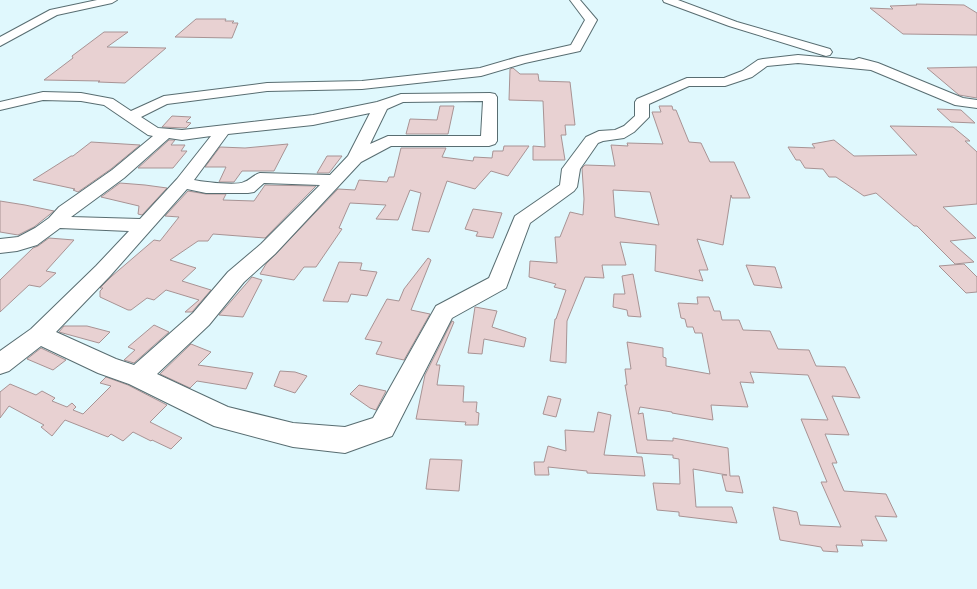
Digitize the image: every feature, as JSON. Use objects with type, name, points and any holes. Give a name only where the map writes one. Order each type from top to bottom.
[{"type":"street","points":[[0,42],[54,12],[112,0]]},
{"type":"street","points":[[0,92],[43,96],[81,97],[108,102],[154,132],[182,135],[314,120],[381,106],[480,72],[522,60],[576,48],[591,20],[575,0]]},
{"type":"street","points":[[668,0],[733,24],[872,66],[960,102],[977,104]]},
{"type":"street","points":[[39,336],[107,366],[138,377],[224,418],[294,435],[345,440],[382,427],[444,312],[498,283],[522,220],[568,187],[571,169],[592,140],[599,136],[618,135],[629,129],[642,117],[642,102],[687,82],[725,82],[747,74],[763,63],[798,59],[872,66]]},
{"type":"street","points":[[130,117],[164,100],[267,87],[362,85],[407,82],[480,72]]},
{"type":"street","points":[[0,106],[43,96]]},
{"type":"street","points":[[354,158],[388,141],[489,141],[490,97],[401,98]]},
{"type":"street","points":[[138,377],[201,320],[236,277],[268,249],[300,214],[335,180],[354,158],[381,106]]},
{"type":"street","points":[[0,364],[39,336],[103,271],[183,183],[223,131]]},
{"type":"street","points":[[0,246],[18,245],[36,238],[56,222],[66,211],[118,174],[166,133]]},
{"type":"street","points":[[183,183],[206,188],[248,188],[260,178],[335,180]]},
{"type":"street","points":[[56,222],[144,225]]},
{"type":"building","points":[[916,4],[964,5],[977,13],[977,35],[903,34],[870,8],[893,9],[890,6],[917,5]]},
{"type":"building","points":[[196,19],[226,19],[225,21],[234,21],[232,23],[238,23],[232,38],[175,37]]},
{"type":"building","points":[[104,32],[128,32],[107,47],[166,48],[125,83],[44,80],[73,58],[72,56]]},
{"type":"building","points":[[977,67],[977,98],[959,95],[927,68]]},
{"type":"building","points":[[513,68],[520,74],[538,74],[539,81],[570,82],[575,125],[565,125],[566,135],[561,135],[565,160],[533,160],[533,146],[545,147],[543,101],[509,100],[510,69]]},
{"type":"building","points":[[440,106],[454,106],[448,134],[406,134],[410,119],[437,120]]},
{"type":"building","points":[[659,106],[672,106],[673,110],[676,110],[689,142],[701,143],[710,162],[734,162],[750,198],[732,198],[731,195],[723,245],[697,239],[708,270],[699,270],[703,281],[655,271],[656,245],[620,242],[626,265],[602,265],[604,278],[585,277],[567,321],[566,363],[550,361],[555,319],[566,290],[554,287],[556,284],[529,277],[530,261],[557,263],[555,237],[560,237],[570,212],[583,215],[584,199],[582,168],[585,165],[615,166],[611,145],[628,146],[627,143],[663,144],[652,112],[661,112]],"holes":[[[613,190],[650,192],[659,225],[615,217]]]},
{"type":"building","points":[[937,109],[961,110],[975,123],[951,122]]},
{"type":"building","points":[[172,116],[191,117],[186,122],[191,123],[186,128],[162,127]]},
{"type":"building","points":[[890,126],[953,127],[970,141],[965,141],[977,152],[977,204],[943,207],[976,238],[950,241],[974,262],[955,264],[917,226],[914,226],[876,193],[864,196],[836,177],[829,177],[823,169],[805,168],[800,160],[796,160],[788,147],[815,148],[812,144],[834,140],[854,156],[917,155]]},
{"type":"building","points":[[169,140],[175,140],[171,145],[185,145],[181,151],[187,151],[173,168],[138,168]]},
{"type":"building","points":[[91,142],[140,145],[111,169],[78,192],[73,190],[75,189],[33,180],[73,156]]},
{"type":"building","points":[[288,144],[274,171],[242,171],[234,182],[219,182],[226,167],[205,167],[220,147],[245,148]]},
{"type":"building","points":[[504,146],[529,146],[508,176],[491,171],[475,189],[447,181],[429,232],[412,230],[421,193],[410,190],[398,220],[376,219],[386,205],[350,203],[339,228],[342,229],[316,267],[304,267],[294,280],[260,274],[266,264],[338,189],[355,190],[359,180],[387,182],[389,177],[394,177],[401,148],[446,148],[442,157],[473,161],[474,157],[492,158],[493,151],[503,151]]},
{"type":"building","points":[[327,156],[342,156],[329,173],[317,173]]},
{"type":"building","points":[[120,183],[167,188],[142,215],[138,214],[139,206],[101,197]]},
{"type":"building","points":[[265,185],[316,186],[265,238],[213,234],[208,241],[198,241],[170,260],[196,268],[182,281],[211,290],[192,312],[185,312],[199,300],[166,290],[154,300],[147,298],[131,310],[100,297],[100,291],[103,288],[100,288],[112,276],[154,240],[160,241],[179,217],[165,216],[188,191],[206,194],[226,194],[223,200],[254,201]]},
{"type":"building","points":[[0,201],[54,211],[34,227],[18,235],[0,232]]},
{"type":"building","points":[[473,209],[502,213],[493,238],[476,236],[478,232],[465,229]]},
{"type":"building","points":[[49,238],[74,240],[46,271],[56,273],[40,287],[29,285],[0,312],[0,280],[33,248]]},
{"type":"building","points":[[428,258],[431,260],[411,310],[430,314],[404,360],[376,354],[382,342],[365,339],[387,299],[399,301],[404,289]]},
{"type":"building","points":[[339,262],[362,263],[360,270],[377,272],[367,296],[351,294],[348,302],[323,301]]},
{"type":"building","points":[[964,264],[977,277],[977,292],[966,293],[939,266]]},
{"type":"building","points":[[746,265],[775,267],[782,288],[754,285]]},
{"type":"building","points":[[633,274],[641,317],[628,316],[627,310],[613,307],[614,294],[625,294],[622,276]]},
{"type":"building","points":[[252,277],[262,280],[243,317],[219,315]]},
{"type":"building","points":[[697,297],[709,297],[714,311],[720,311],[722,320],[739,320],[743,330],[770,331],[778,349],[809,350],[816,366],[845,367],[860,398],[832,396],[849,435],[825,434],[837,463],[832,463],[844,491],[886,494],[897,517],[875,516],[887,541],[861,540],[863,546],[836,545],[838,552],[823,551],[821,547],[780,540],[773,507],[797,512],[800,525],[841,527],[821,482],[827,482],[801,419],[828,420],[808,375],[750,372],[754,383],[740,382],[748,407],[711,405],[713,420],[640,407],[638,414],[643,413],[647,440],[673,441],[673,438],[728,448],[730,476],[739,476],[743,493],[726,491],[722,475],[727,475],[693,469],[696,507],[732,507],[737,523],[679,516],[679,512],[657,510],[653,483],[680,484],[679,459],[673,458],[673,455],[637,453],[625,385],[627,385],[625,369],[631,369],[627,342],[663,348],[663,357],[666,358],[666,366],[710,374],[702,333],[695,333],[693,327],[687,327],[685,319],[681,318],[678,303],[698,304]]},
{"type":"building","points":[[475,307],[497,311],[492,327],[526,338],[524,347],[484,339],[482,354],[468,353]]},
{"type":"building","points":[[452,321],[454,322],[436,365],[440,365],[437,385],[464,386],[463,402],[477,402],[476,412],[479,413],[478,425],[465,425],[466,422],[416,419],[425,375]]},
{"type":"building","points":[[154,325],[169,332],[134,363],[124,360],[135,350],[128,347]]},
{"type":"building","points":[[64,326],[87,326],[110,332],[99,343],[59,332]]},
{"type":"building","points":[[191,344],[211,352],[198,365],[253,373],[246,389],[197,381],[190,388],[160,374]]},
{"type":"building","points":[[41,348],[66,360],[53,370],[27,359]]},
{"type":"building","points":[[280,371],[295,372],[307,376],[295,393],[274,386]]},
{"type":"building","points":[[106,377],[128,385],[167,405],[150,422],[182,438],[171,449],[133,432],[123,441],[111,434],[108,437],[65,420],[52,436],[41,427],[44,425],[9,406],[0,418],[0,392],[10,384],[36,395],[42,391],[55,398],[52,401],[67,407],[72,403],[76,407],[73,410],[83,414],[111,386],[100,383]]},
{"type":"building","points":[[359,385],[386,391],[376,410],[370,408],[350,394]]},
{"type":"building","points":[[548,396],[561,399],[556,417],[543,414]]},
{"type":"building","points":[[598,412],[611,415],[604,455],[642,457],[645,476],[587,473],[587,471],[548,467],[549,475],[535,475],[534,462],[544,462],[548,446],[566,451],[565,430],[594,432]]},
{"type":"building","points":[[430,459],[462,460],[459,491],[426,489]]}]
